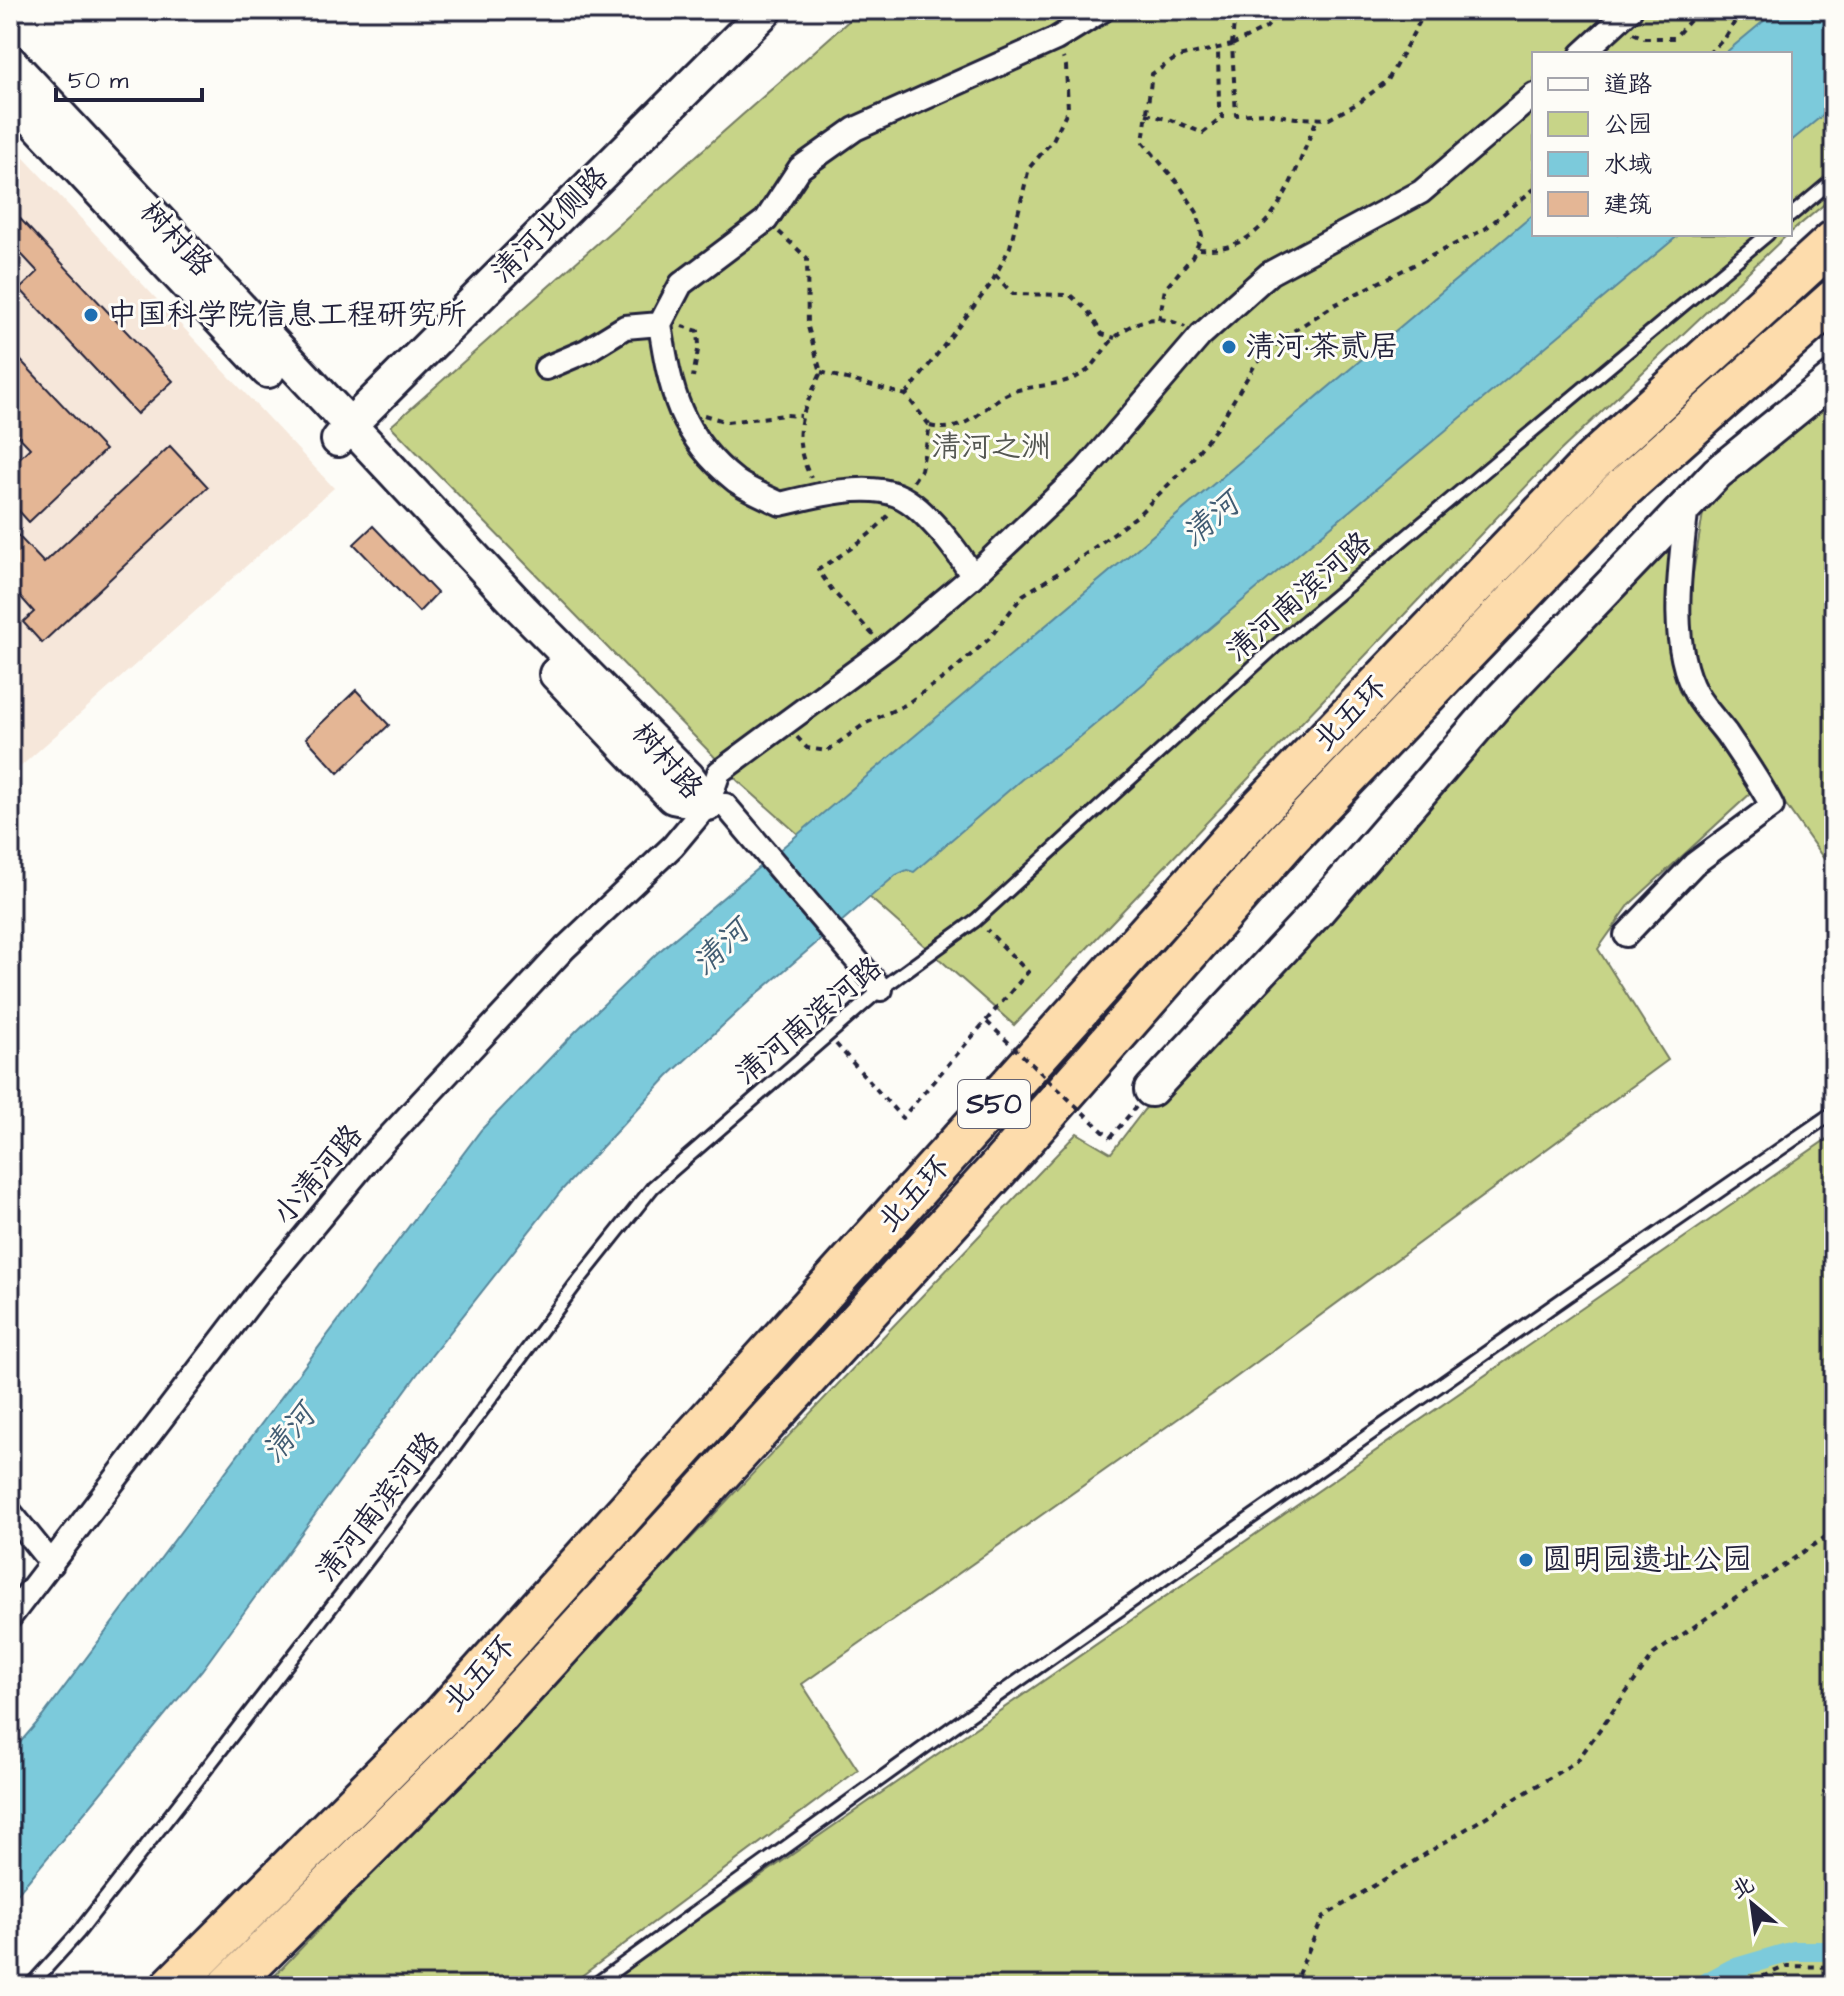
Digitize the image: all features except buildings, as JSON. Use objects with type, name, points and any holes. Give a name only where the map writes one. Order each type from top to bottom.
[{"type":"highway","name":"北五环","points":[[172,1986],[443,1715],[1253,816],[1593,461],[1834,241]]},
{"type":"highway","name":"北五环","points":[[229,1986],[473,1743],[997,1170],[1286,841],[1620,491],[1834,300]]},
{"type":"street","name":"清河北侧路","points":[[343,434],[766,10]]},
{"type":"street","points":[[972,577],[966,564],[925,515],[897,495],[864,490],[819,495],[781,504],[738,482],[701,449],[671,388],[660,324],[681,284],[766,220],[800,168],[855,129],[1056,39],[1103,10]]},
{"type":"street","points":[[1584,52],[1623,17]]},
{"type":"street","name":"树村路","points":[[10,62],[343,434]]},
{"type":"street","name":"树村路","points":[[10,95],[343,434],[688,777],[708,804]]},
{"type":"street","name":"小清河路","points":[[10,1617],[256,1295],[372,1155],[565,948],[673,846],[708,804],[719,772],[886,649],[972,577],[1085,470],[1201,335],[1270,273],[1421,192],[1532,97]]},
{"type":"street","points":[[546,368],[586,351],[625,327],[660,324]]},
{"type":"street","points":[[1151,1090],[1317,912],[1500,700],[1717,473],[1834,378]]},
{"type":"street","points":[[1626,935],[1694,864],[1772,806],[1761,785],[1697,695],[1688,675],[1680,632],[1679,576],[1687,505]]},
{"type":"street","points":[[708,804],[725,805],[881,989]]},
{"type":"street","points":[[10,1512],[52,1564]]},
{"type":"lane","points":[[1792,214],[1834,179]]},
{"type":"lane","name":"清河南滨河路","points":[[30,1986],[78,1933],[193,1786],[653,1187],[881,989],[976,920],[1278,644],[1766,236]]},
{"type":"lane","points":[[593,1986],[954,1726],[1834,1112]]},
{"type":"path","points":[[1235,10],[1232,45],[1236,115]]},
{"type":"path","points":[[1159,320],[1165,289],[1192,257],[1202,236],[1198,214],[1180,186],[1143,142],[1152,74],[1178,57],[1232,45],[1266,28],[1281,10]]},
{"type":"path","points":[[1146,114],[1203,133],[1223,117],[1236,115],[1265,113],[1329,119],[1360,102],[1388,80],[1426,10]]},
{"type":"path","points":[[1623,17],[1644,38],[1674,38],[1696,14],[1728,17],[1751,10]]},
{"type":"path","points":[[1710,52],[1725,38],[1740,13]]},
{"type":"path","points":[[906,395],[995,275],[1010,247],[1018,202],[1029,168],[1053,140],[1068,109],[1066,66],[1056,39]]},
{"type":"path","points":[[1218,48],[1219,107],[1223,117]]},
{"type":"path","points":[[1199,249],[1220,250],[1248,239],[1278,208],[1317,119]]},
{"type":"path","points":[[785,723],[807,748],[827,751],[866,723],[905,705],[949,674],[989,639],[1023,595],[1068,567],[1137,516],[1186,467],[1218,426],[1255,365],[1284,337],[1336,304],[1485,229],[1532,191]]},
{"type":"path","points":[[766,220],[807,258],[808,327],[821,372],[797,439],[819,495]]},
{"type":"path","points":[[995,275],[1013,294],[1070,295],[1088,311],[1102,334],[1115,338]]},
{"type":"path","points":[[930,426],[940,428],[970,423],[990,404],[1016,390],[1057,385],[1088,369],[1135,321],[1171,319],[1201,335]]},
{"type":"path","points":[[660,324],[698,331],[693,382]]},
{"type":"path","points":[[698,404],[704,415],[727,422],[785,415],[803,416]]},
{"type":"path","points":[[827,1034],[902,1118],[1028,972],[976,920]]},
{"type":"path","points":[[987,1022],[1110,1138],[1151,1090]]},
{"type":"path","points":[[1293,1986],[1323,1917],[1577,1761],[1654,1654],[1834,1531]]},
{"type":"path","points":[[1741,1986],[1787,1966],[1834,1967]]},
{"type":"shaded area","name":"中国科学院信息工程研究所","points":[[10,143],[334,488],[10,776]]},
{"type":"green space","name":"清河之洲","points":[[861,10],[1834,10],[1834,196],[1792,231],[1792,52],[1532,52],[1532,236],[1786,236],[1557,454],[1014,1025],[738,781],[391,426]]},
{"type":"green space","points":[[1834,398],[1834,873],[1697,679],[1686,616],[1705,501]]},
{"type":"green space","points":[[1673,535],[1670,651],[1679,691],[1752,792],[1630,904],[1598,949],[1668,1060],[1220,1389],[802,1684],[858,1770],[568,1986],[265,1986],[1077,1133],[1111,1153],[1144,1110],[1510,702]]},
{"type":"green space","name":"圆明园遗址公园","points":[[1834,1134],[1834,1986],[602,1986]]},
{"type":"water","points":[[1777,10],[1834,10],[1834,106],[1792,140],[1792,52],[1726,52]]},
{"type":"water","name":"清河","points":[[1532,216],[1532,236],[1678,236],[1074,742],[1022,779],[914,872],[907,870],[896,875],[758,993],[668,1076],[561,1191],[421,1369],[202,1670],[10,1903],[10,1754],[42,1717],[481,1130],[576,1031],[656,954]]},
{"type":"waterway","points":[[1700,1986],[1732,1969],[1794,1951],[1834,1951]]},
{"type":"place","name":"中国科学院信息工程研究所","points":[[91,315]]},
{"type":"place","name":"清河·茶贰居","points":[[1229,347]]},
{"type":"place","name":"圆明园遗址公园","points":[[1526,1560]]}]
